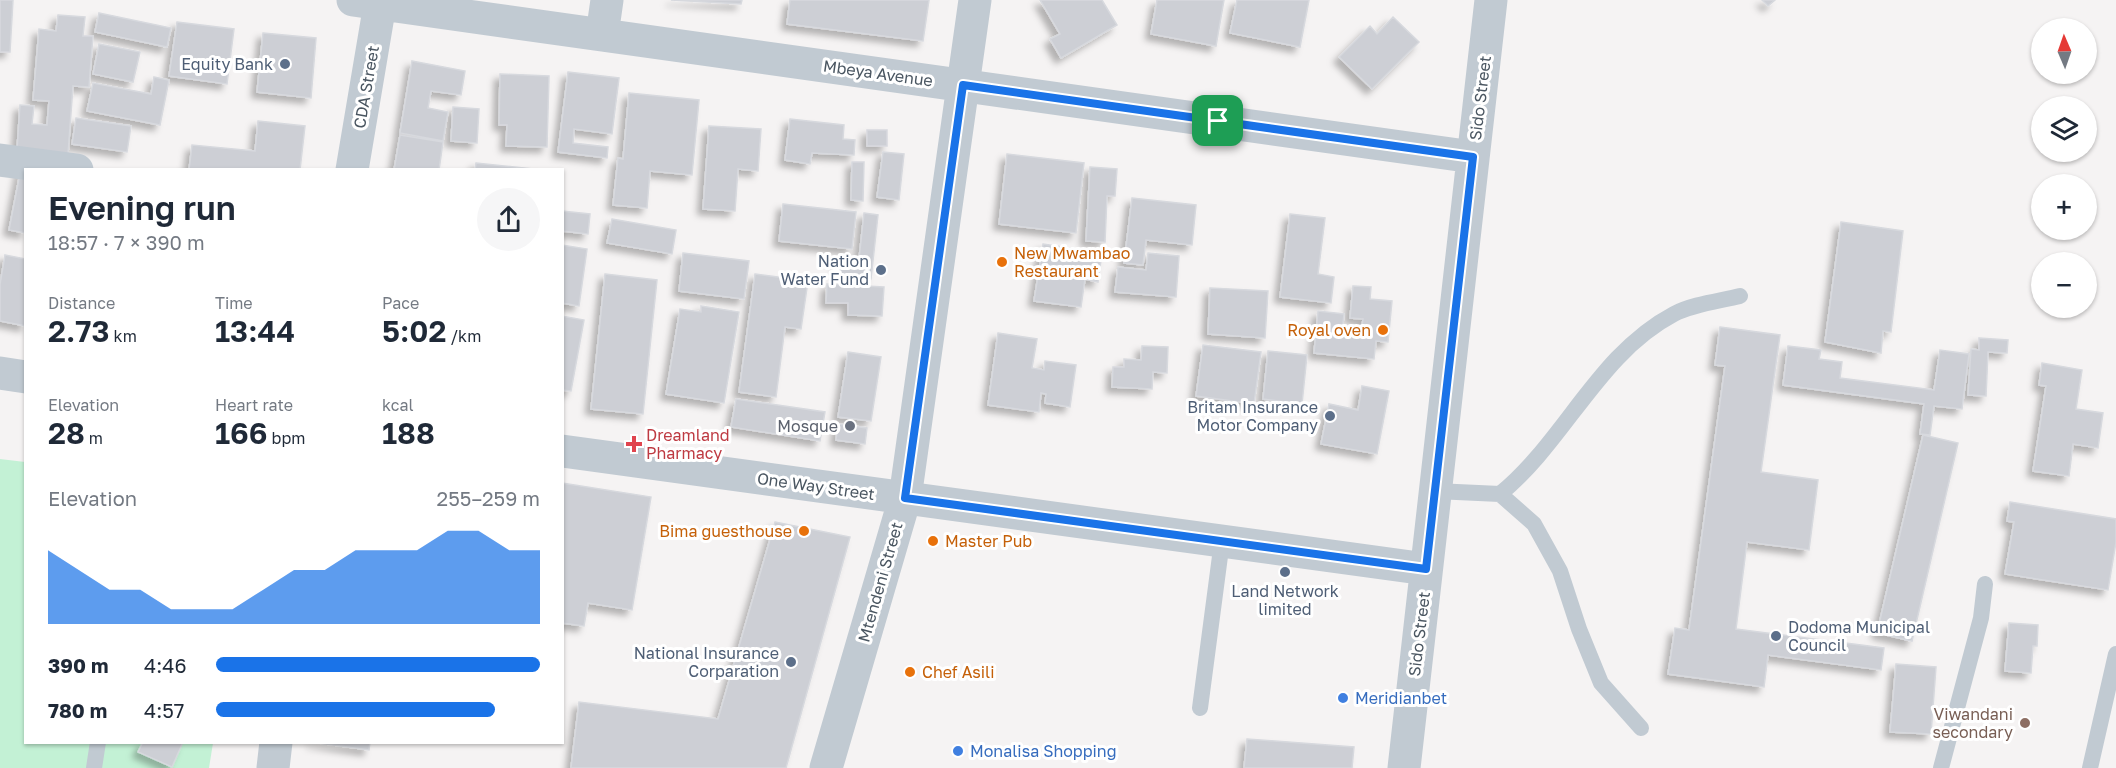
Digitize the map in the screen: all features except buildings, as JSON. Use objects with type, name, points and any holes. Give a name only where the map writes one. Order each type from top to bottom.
[{"type":"street","points":[[602,35],[607,0]]},
{"type":"street","name":"Mtendeni Street","points":[[826,768],[905,498],[975,0]]},
{"type":"street","name":"Sido Street","points":[[1404,768],[1491,0]]},
{"type":"street","name":"Mbeya Avenue","points":[[367,2],[1473,157]]},
{"type":"street","name":"CDA Street","points":[[352,168],[367,2]]},
{"type":"street","points":[[0,160],[62,168]]},
{"type":"street","points":[[0,373],[24,377]]},
{"type":"street","name":"One Way Street","points":[[564,451],[1426,569]]},
{"type":"street","points":[[273,768],[276,744]]},
{"type":"lane","points":[[1500,494],[1527,472],[1621,353],[1675,314],[1740,296]]},
{"type":"lane","points":[[1435,491],[1500,494],[1534,524],[1560,571],[1579,629],[1601,683],[1641,728]]},
{"type":"lane","points":[[1200,708],[1222,541]]},
{"type":"lane","points":[[1941,768],[1981,618],[1985,584]]},
{"type":"lane","points":[[2090,768],[2116,654]]},
{"type":"lane","points":[[94,768],[98,744]]},
{"type":"green space","points":[[0,459],[24,462],[24,744],[213,744],[209,768],[0,768]]},
{"type":"place","name":"Equity Bank","points":[[285,64]]},
{"type":"place","name":"New Mwambao Restaurant","points":[[1002,262]]},
{"type":"place","name":"Nation Water Fund","points":[[881,270]]},
{"type":"place","name":"Royal oven","points":[[1383,330]]},
{"type":"place","name":"Britam Insurance Motor Company","points":[[1330,416]]},
{"type":"place","name":"Mosque","points":[[850,426]]},
{"type":"place","name":"Dreamland Pharmacy","points":[[634,444]]},
{"type":"place","name":"Bima guesthouse","points":[[804,531]]},
{"type":"place","name":"Master Pub","points":[[933,541]]},
{"type":"place","name":"Land Network limited","points":[[1285,572]]},
{"type":"place","name":"Dodoma Municipal Council","points":[[1776,636]]},
{"type":"place","name":"National Insurance Corparation","points":[[791,662]]},
{"type":"place","name":"Chef Asili","points":[[910,672]]},
{"type":"place","name":"Meridianbet","points":[[1343,698]]},
{"type":"place","name":"Viwandani secondary","points":[[2025,723]]},
{"type":"place","name":"Monalisa Shopping","points":[[958,751]]},
{"type":"route","points":[[963,85],[1218,121],[1473,157],[1426,569],[905,498],[963,85]]}]
